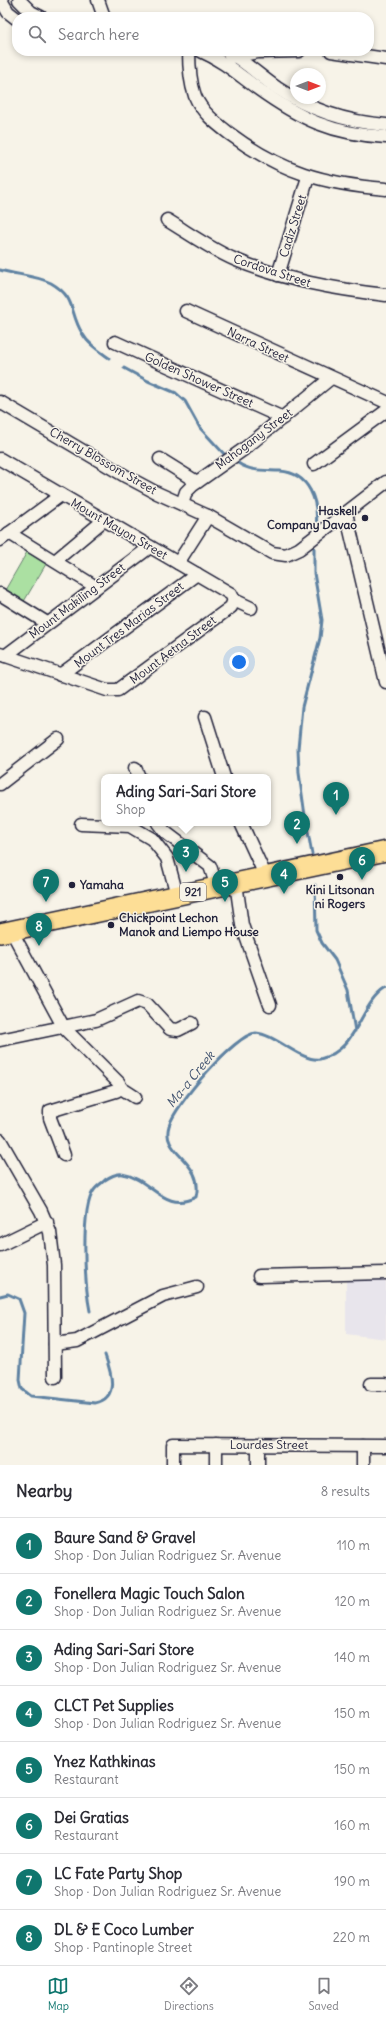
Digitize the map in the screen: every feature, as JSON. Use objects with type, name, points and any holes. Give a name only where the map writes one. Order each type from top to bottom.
[{"type":"main road","name":"921","points":[[6,931],[386,851]]},
{"type":"street","points":[[1,0],[8,12],[12,15]]},
{"type":"street","points":[[19,0],[31,12]]},
{"type":"street","points":[[98,0],[102,12]]},
{"type":"street","points":[[189,56],[190,72],[196,97],[202,108],[212,120],[258,154],[308,177],[352,186],[386,189]]},
{"type":"street","points":[[228,56],[274,100],[308,120],[343,131],[386,137]]},
{"type":"street","points":[[229,56],[309,107],[341,118],[386,125]]},
{"type":"street","points":[[365,56],[386,59]]},
{"type":"street","name":"Cadiz Street","points":[[278,275],[308,177]]},
{"type":"street","name":"Cordova Street","points":[[167,220],[219,252],[278,275],[323,287],[386,295]]},
{"type":"street","name":"Narra Street","points":[[186,311],[386,402]]},
{"type":"street","name":"Golden Shower Street","points":[[115,342],[283,418]]},
{"type":"street","name":"Mahogany Street","points":[[182,504],[186,492],[197,482],[283,418],[331,378]]},
{"type":"street","name":"Cherry Blossom Street","points":[[0,402],[127,477],[208,516],[272,553],[286,555],[300,550],[346,513]]},
{"type":"street","points":[[314,464],[386,411]]},
{"type":"street","points":[[160,459],[197,482]]},
{"type":"street","name":"Mount Mayon Street","points":[[1,461],[197,574],[231,594],[234,600],[251,608]]},
{"type":"street","points":[[386,482],[346,513],[386,682]]},
{"type":"street","points":[[61,495],[4,536],[55,561],[96,587]]},
{"type":"street","points":[[178,563],[208,516]]},
{"type":"street","points":[[55,561],[104,520]]},
{"type":"street","name":"Mount Makiling Street","points":[[2,655],[150,547]]},
{"type":"street","name":"Mount Tres Marias Street","points":[[60,675],[197,574]]},
{"type":"street","points":[[0,594],[47,623]]},
{"type":"street","name":"Mount Aetna Street","points":[[60,675],[107,690],[123,688],[231,607],[234,600]]},
{"type":"street","points":[[2,655],[60,675]]},
{"type":"street","points":[[205,717],[223,774]]},
{"type":"street","points":[[0,784],[58,739]]},
{"type":"street","points":[[81,824],[101,825]]},
{"type":"street","points":[[130,826],[152,839],[167,858],[178,895]]},
{"type":"street","points":[[160,826],[165,832],[210,866],[217,887]]},
{"type":"street","points":[[242,826],[266,877]]},
{"type":"street","points":[[236,883],[242,925],[270,1004]]},
{"type":"street","points":[[6,931],[64,1028],[119,1083],[121,1088],[135,1097]]},
{"type":"street","points":[[0,1040],[64,1028],[104,1018],[138,1001],[147,1004],[170,1029],[178,1030],[192,1023]]},
{"type":"street","points":[[64,1155],[50,1118],[50,1111],[116,1091],[121,1088]]},
{"type":"street","points":[[0,1140],[47,1222],[53,1248],[56,1377]]},
{"type":"street","points":[[0,1245],[47,1222]]},
{"type":"street","points":[[259,1276],[386,1272]]},
{"type":"street","points":[[55,1344],[77,1341],[163,1296],[197,1287]]},
{"type":"street","points":[[371,1384],[386,1384]]},
{"type":"street","name":"Lourdes Street","points":[[173,1465],[173,1445],[386,1446]]},
{"type":"street","points":[[216,1445],[216,1465]]},
{"type":"street","points":[[258,1445],[258,1465]]},
{"type":"street","points":[[363,1446],[363,1465]]},
{"type":"shaded area","points":[[346,1276],[386,1276],[386,1339],[346,1334]]},
{"type":"green space","points":[[27,552],[46,564],[23,603],[4,592]]},
{"type":"waterway","points":[[0,270],[39,278],[51,283],[59,289],[69,300],[75,318],[84,337],[94,347],[109,358]]},
{"type":"waterway","points":[[124,368],[148,381],[176,393],[185,401],[200,428],[225,455]]},
{"type":"waterway","points":[[238,463],[248,468],[280,471],[299,477],[310,490],[314,499],[317,518],[316,528]]},
{"type":"waterway","points":[[312,854],[299,773],[298,749],[302,707],[320,638],[322,620],[314,573],[314,548]]},
{"type":"waterway","points":[[315,885],[316,930],[322,943],[335,960],[348,990],[355,1031]]},
{"type":"waterway","name":"Ma-a Creek","points":[[90,1311],[85,1267],[85,1230],[90,1200],[94,1190],[105,1180],[115,1175],[122,1174],[132,1177],[166,1198],[175,1201],[185,1201],[196,1197],[197,1185],[194,1175],[189,1166],[171,1144],[168,1136],[169,1126],[173,1116],[193,1088],[207,1072],[235,1045],[247,1036],[256,1033],[272,1038],[297,1053],[313,1059],[320,1059],[333,1054],[351,1037],[369,1005],[386,988]]},
{"type":"waterway","name":"Ma-a Creek","points":[[0,1296],[8,1294],[19,1299],[24,1313],[20,1380],[22,1389],[31,1396],[95,1403],[103,1400],[108,1396],[112,1384],[105,1355]]},
{"type":"place","name":"Haskell Company Davao","points":[[365,518]]},
{"type":"place","name":"Baure Sand & Gravel","points":[[336,815]]},
{"type":"place","name":"Fonellera Magic Touch Salon","points":[[297,844]]},
{"type":"place","name":"Ading Sari-Sari Store","points":[[186,872]]},
{"type":"place","name":"Kini Litsonan ni Rogers","points":[[340,877]]},
{"type":"place","name":"Dei Gratias","points":[[362,880]]},
{"type":"place","name":"Yamaha","points":[[72,885]]},
{"type":"place","name":"CLCT Pet Supplies","points":[[284,894]]},
{"type":"place","name":"LC Fate Party Shop","points":[[46,902]]},
{"type":"place","name":"Ynez Kathkinas","points":[[225,902]]},
{"type":"place","name":"Chickpoint Lechon Manok and Liempo House","points":[[111,925]]},
{"type":"place","name":"DL & E Coco Lumber","points":[[39,946]]}]
